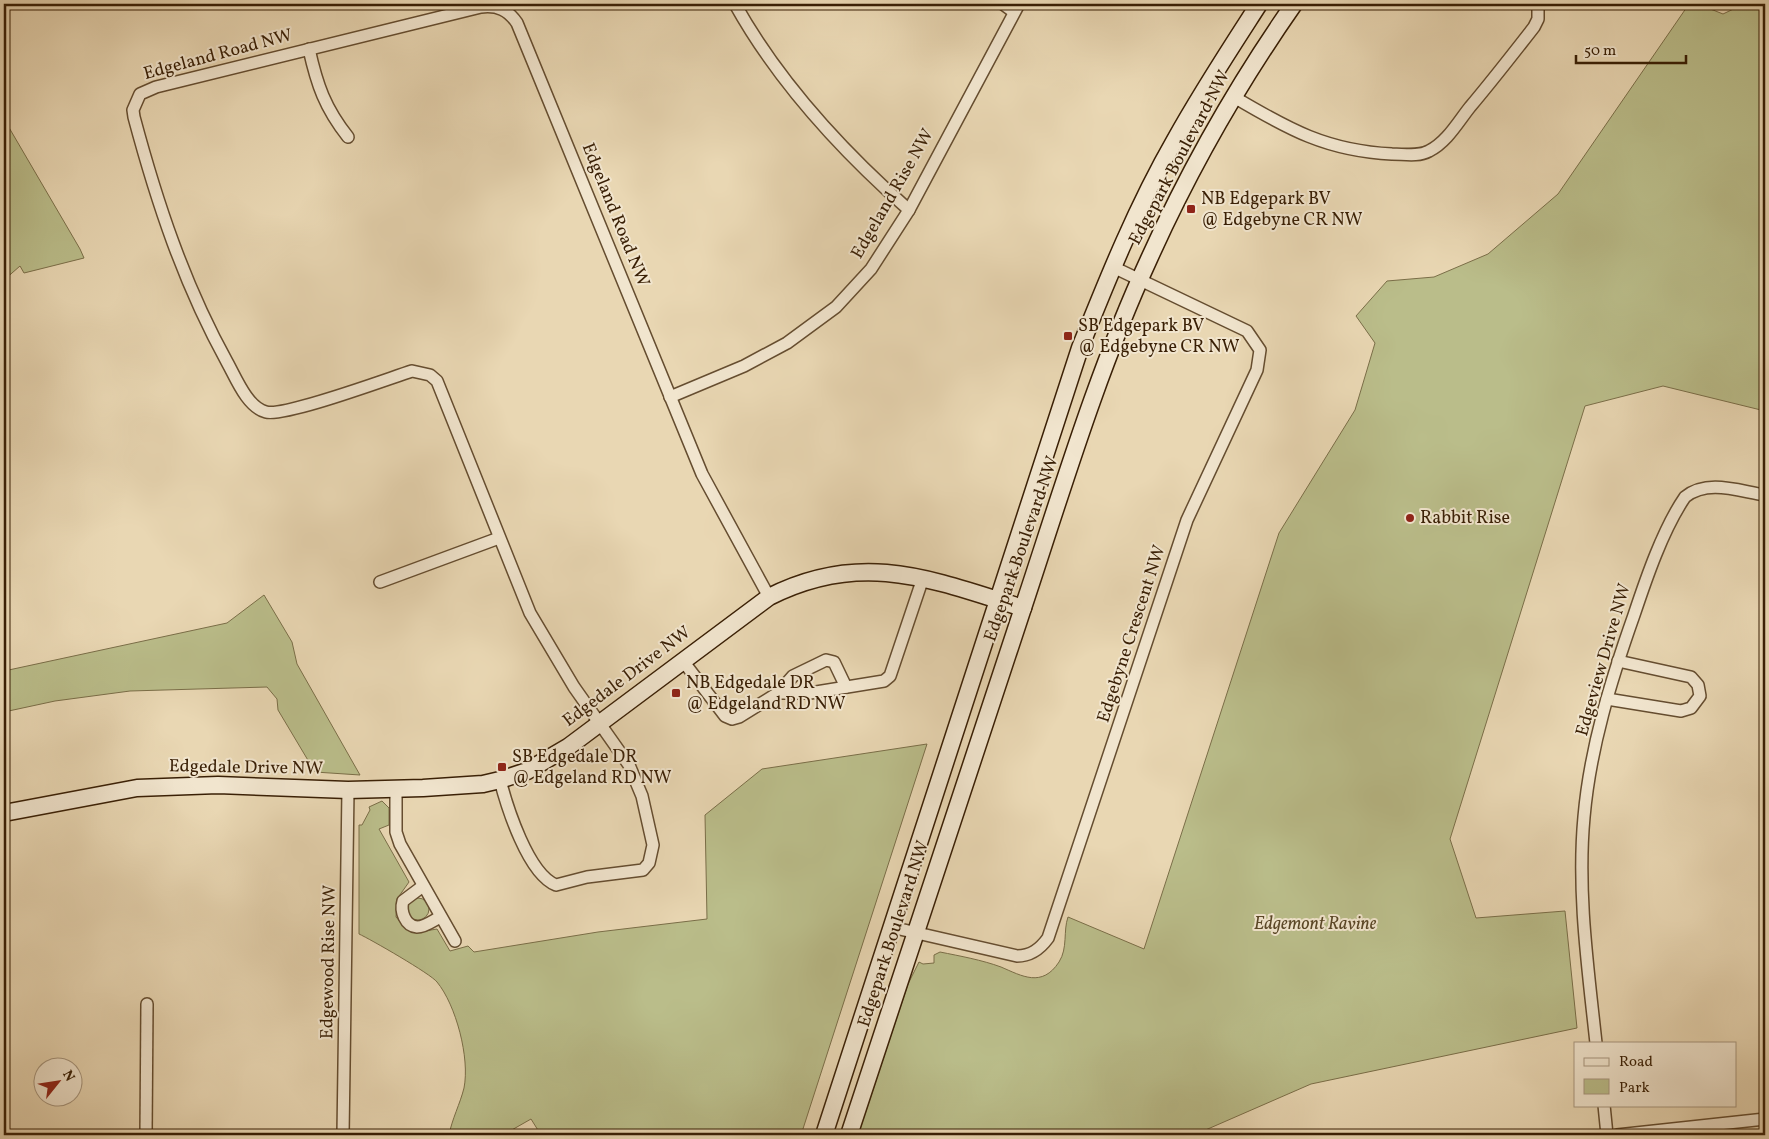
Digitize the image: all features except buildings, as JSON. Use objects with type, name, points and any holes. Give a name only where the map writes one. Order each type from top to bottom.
[{"type":"street","points":[[735,4],[779,72],[817,118],[876,180],[908,210]]},
{"type":"street","points":[[1003,4],[1017,8]]},
{"type":"street","name":"Edgepark Boulevard NW","points":[[824,1135],[1080,348],[1113,267],[1174,141],[1213,75],[1259,4]]},
{"type":"street","name":"Edgepark Boulevard NW","points":[[849,1135],[1103,372],[1140,280],[1180,192],[1234,97],[1294,4]]},
{"type":"street","points":[[1234,97],[1280,125],[1326,144],[1381,154],[1415,155],[1428,152],[1448,136],[1534,27],[1538,19],[1538,4]]},
{"type":"street","name":"Edgeland Road NW","points":[[500,780],[509,813],[527,850],[542,875],[551,883],[556,885],[587,878],[643,870],[649,863],[653,845],[642,796],[629,765],[601,722],[574,687],[534,621],[499,538],[442,390],[430,375],[412,372],[287,411],[265,412],[254,405],[236,378],[183,271],[154,191],[134,117],[134,110],[140,94],[156,87],[481,7],[492,6],[510,13],[517,23],[670,397],[713,495],[770,597]]},
{"type":"street","name":"Edgeland Rise NW","points":[[670,397],[764,356],[794,339],[836,307],[871,269],[908,210],[1017,8]]},
{"type":"street","points":[[309,49],[321,95],[335,122],[348,137]]},
{"type":"street","name":"Edgebyne Crescent NW","points":[[891,928],[1017,956],[1025,956],[1038,950],[1048,938],[1186,520],[1257,370],[1260,350],[1247,332],[1113,267]]},
{"type":"street","name":"Edgeview Drive NW","points":[[1596,1042],[1582,908],[1582,860],[1588,787],[1607,699],[1618,661],[1646,581],[1685,497],[1694,490],[1704,487],[1765,496]]},
{"type":"street","points":[[380,582],[499,538]]},
{"type":"street","name":"Edgedale Drive NW","points":[[4,813],[137,788],[218,785],[348,790],[483,784],[500,780],[527,771],[550,758],[770,597],[809,580],[846,572],[898,573],[923,578],[1023,608]]},
{"type":"street","points":[[778,693],[810,693],[889,678],[923,578]]},
{"type":"street","points":[[683,661],[725,716],[729,718],[740,717],[778,693],[793,676],[826,660],[834,662],[846,687]]},
{"type":"street","points":[[1607,699],[1681,711],[1691,708],[1700,696],[1698,685],[1691,677],[1618,661]]},
{"type":"street","points":[[396,788],[396,832],[423,886],[454,941]]},
{"type":"street","name":"Edgewood Rise NW","points":[[343,1135],[348,790]]},
{"type":"street","points":[[423,886],[403,901],[402,909],[405,919],[414,926],[420,926],[440,917]]},
{"type":"street","points":[[146,1135],[147,1004]]},
{"type":"street","points":[[1604,1106],[1607,1135]]},
{"type":"street","points":[[1617,1135],[1765,1119]]},
{"type":"green space","name":"Edgemont Ravine","points":[[1689,4],[1698,4],[1723,14],[1744,4],[1765,4],[1765,411],[1663,386],[1585,406],[1450,839],[1476,918],[1565,911],[1577,1028],[1311,1084],[1194,1135],[921,1135],[902,1130],[901,1135],[858,1135],[908,984],[919,962],[923,964],[934,963],[934,955],[940,952],[986,962],[1032,978],[1046,975],[1062,957],[1068,917],[1144,949],[1279,533],[1355,410],[1375,343],[1356,316],[1387,281],[1434,277],[1488,254],[1558,194]]},
{"type":"green space","points":[[4,119],[84,258],[24,273],[20,266],[4,280]]},
{"type":"green space","points":[[264,595],[292,642],[297,664],[360,775],[315,772],[278,710],[277,699],[267,687],[130,691],[55,701],[4,712],[4,671],[227,623]]},
{"type":"green space","points":[[927,744],[801,1135],[541,1135],[531,1119],[503,1135],[449,1135],[464,1088],[465,1076],[465,1062],[460,1032],[450,1004],[444,992],[432,978],[359,934],[359,825],[362,825],[370,810],[369,807],[382,801],[389,808],[389,825],[379,829],[409,882],[397,899],[396,917],[404,926],[419,932],[437,929],[450,951],[468,946],[474,952],[598,932],[707,919],[705,815],[762,769]]},
{"type":"green space","points":[[418,898],[426,901],[429,909],[426,917],[418,920],[410,917],[407,909],[410,901]]},
{"type":"place","name":"NB Edgepark BV @ Edgebyne CR NW","points":[[1191,209]]},
{"type":"place","name":"SB Edgepark BV @ Edgebyne CR NW","points":[[1068,336]]},
{"type":"place","name":"Rabbit Rise","points":[[1410,518]]},
{"type":"place","name":"NB Edgedale DR @ Edgeland RD NW","points":[[676,693]]},
{"type":"place","name":"SB Edgedale DR @ Edgeland RD NW","points":[[502,767]]}]
